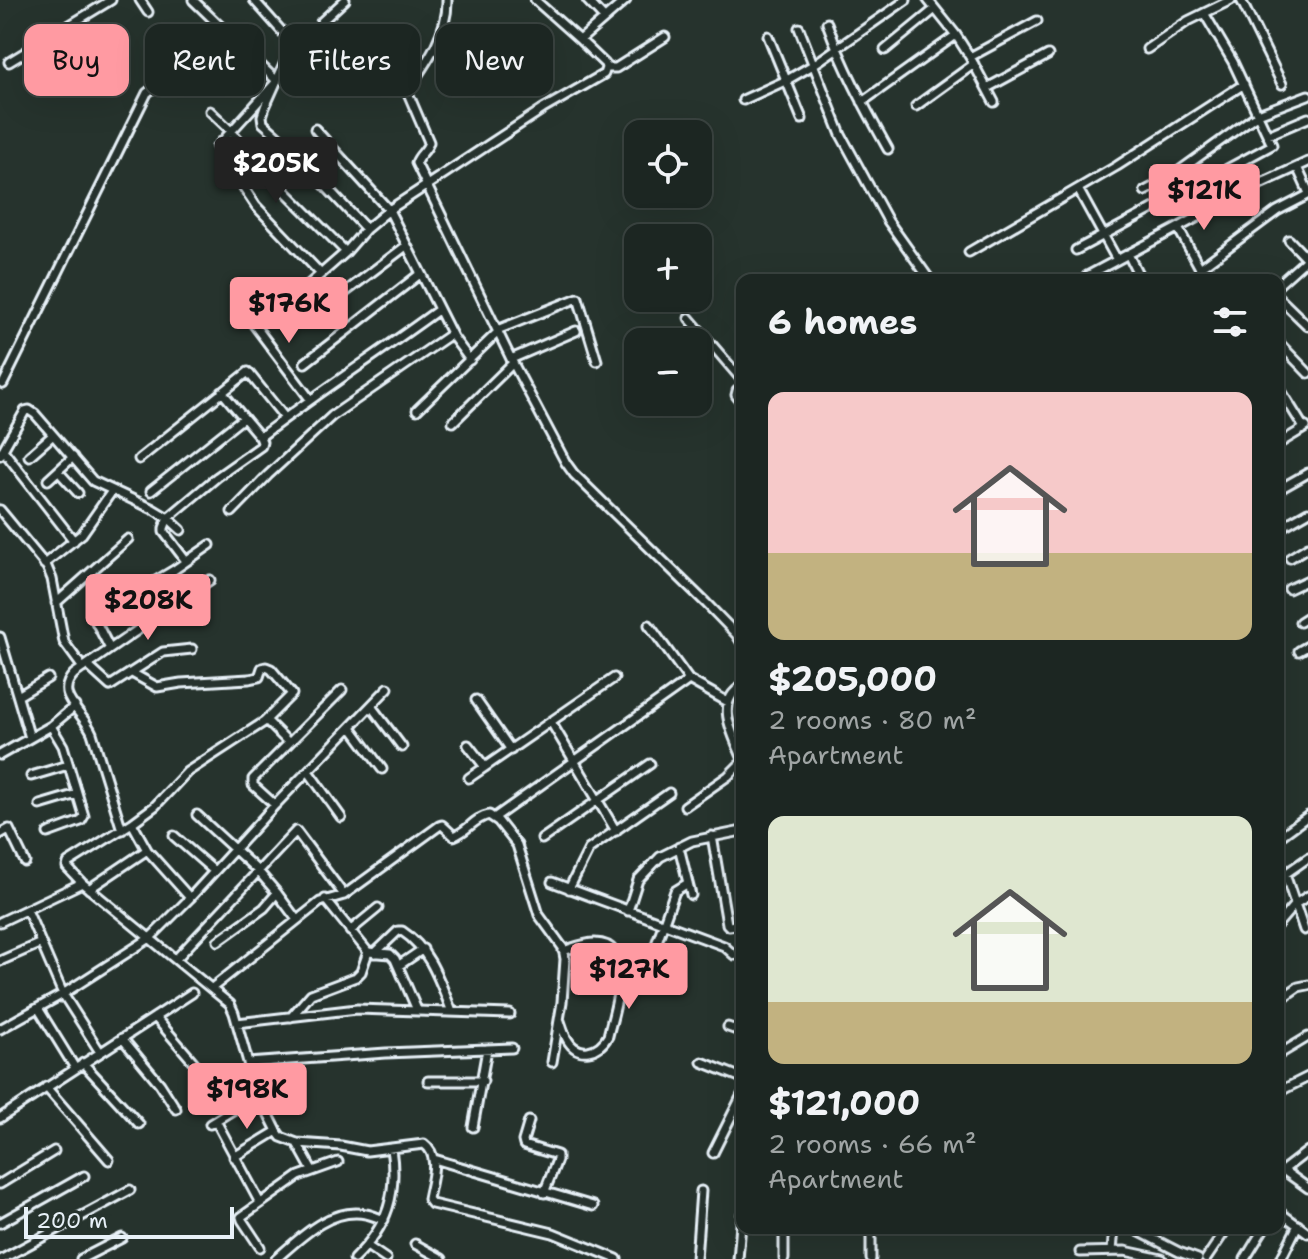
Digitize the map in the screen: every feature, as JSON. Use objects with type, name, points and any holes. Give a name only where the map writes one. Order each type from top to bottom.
[{"type":"street","points":[[9,62],[111,0]]},
{"type":"street","points":[[140,0],[148,12]]},
{"type":"street","points":[[193,0],[217,24]]},
{"type":"street","points":[[254,0],[280,29]]},
{"type":"street","points":[[322,24],[322,20],[345,0]]},
{"type":"street","points":[[420,71],[444,26],[447,0]]},
{"type":"street","points":[[297,295],[389,210],[543,109],[604,74],[605,64],[535,0]]},
{"type":"street","points":[[587,0],[604,18]]},
{"type":"street","points":[[580,40],[626,0]]},
{"type":"street","points":[[743,100],[813,65],[906,0]]},
{"type":"street","points":[[928,0],[956,35],[994,102]]},
{"type":"street","points":[[1147,49],[1231,0]]},
{"type":"street","points":[[1241,0],[1282,84]]},
{"type":"street","points":[[885,50],[935,9]]},
{"type":"street","points":[[1076,250],[1272,145],[1244,84],[1204,13]]},
{"type":"street","points":[[916,106],[972,60],[1037,21]]},
{"type":"street","points":[[827,23],[862,102],[888,149]]},
{"type":"street","points":[[799,28],[841,135],[888,221],[926,274]]},
{"type":"street","points":[[862,102],[956,35]]},
{"type":"street","points":[[768,36],[802,119]]},
{"type":"street","points":[[606,68],[616,68],[665,37]]},
{"type":"street","points":[[987,88],[1048,55]]},
{"type":"street","points":[[264,69],[277,81]]},
{"type":"street","points":[[280,74],[262,116],[263,123],[366,229]]},
{"type":"street","points":[[277,81],[217,147],[256,206],[321,274]]},
{"type":"street","points":[[969,252],[1078,189],[1244,84]]},
{"type":"street","points":[[1145,191],[1168,179],[1258,114],[1308,95]]},
{"type":"street","points":[[3,384],[146,96]]},
{"type":"street","points":[[409,96],[429,142],[416,163],[512,361],[566,463],[736,634]]},
{"type":"street","points":[[210,111],[346,252]]},
{"type":"street","points":[[1268,135],[1308,118]]},
{"type":"street","points":[[315,129],[389,210],[438,310],[470,360]]},
{"type":"street","points":[[1091,274],[1262,183],[1308,162]]},
{"type":"street","points":[[1178,228],[1200,268],[1277,211],[1308,193],[1297,167]]},
{"type":"street","points":[[1078,189],[1117,260]]},
{"type":"street","points":[[1284,280],[1308,260],[1289,240]]},
{"type":"street","points":[[327,306],[406,246]]},
{"type":"street","points":[[1128,254],[1138,274]]},
{"type":"street","points":[[305,363],[420,274]]},
{"type":"street","points":[[417,410],[498,331],[578,298],[597,361]]},
{"type":"street","points":[[1284,303],[1308,326]]},
{"type":"street","points":[[243,310],[310,399]]},
{"type":"street","points":[[260,437],[438,310]]},
{"type":"street","points":[[689,318],[736,373]]},
{"type":"street","points":[[453,422],[512,361],[576,331]]},
{"type":"street","points":[[232,512],[332,416],[451,334]]},
{"type":"street","points":[[1284,348],[1308,373]]},
{"type":"street","points":[[139,459],[248,372],[285,418]]},
{"type":"street","points":[[186,561],[164,532],[168,518],[217,477],[261,446],[262,442],[222,392]]},
{"type":"street","points":[[1284,395],[1306,427],[1284,440]]},
{"type":"street","points":[[74,541],[2,452],[25,411],[35,414],[93,481],[153,509],[181,530]]},
{"type":"street","points":[[151,491],[243,418]]},
{"type":"street","points":[[29,456],[53,435]]},
{"type":"street","points":[[48,480],[73,457]]},
{"type":"street","points":[[58,471],[78,493]]},
{"type":"street","points":[[1284,487],[1308,473]]},
{"type":"street","points":[[44,564],[82,534],[112,491]]},
{"type":"street","points":[[0,510],[44,564],[52,579],[64,642],[85,667],[110,686],[163,652],[192,649]]},
{"type":"street","points":[[1284,526],[1308,512]]},
{"type":"street","points":[[56,603],[128,539]]},
{"type":"street","points":[[110,649],[96,622],[97,616],[210,545]]},
{"type":"street","points":[[1290,558],[1308,547]]},
{"type":"street","points":[[122,830],[92,733],[66,690],[66,683],[210,580]]},
{"type":"street","points":[[1289,589],[1308,580]]},
{"type":"street","points":[[649,625],[689,680],[728,702]]},
{"type":"street","points":[[0,637],[30,738]]},
{"type":"street","points":[[1299,651],[1308,646]]},
{"type":"street","points":[[132,673],[157,687],[249,679],[259,677],[262,668],[269,668],[292,694],[266,720],[187,772],[155,806],[68,863],[67,867],[85,886],[230,1004],[259,1094],[281,1137],[297,1143],[367,1151],[424,1144],[433,1153],[434,1159],[428,1199],[432,1204],[553,1233],[617,1259]]},
{"type":"street","points":[[18,696],[48,678]]},
{"type":"street","points":[[469,778],[614,678]]},
{"type":"street","points":[[494,818],[689,680]]},
{"type":"street","points":[[0,1029],[63,994],[150,938],[388,688]]},
{"type":"street","points":[[736,689],[728,702],[727,715],[736,742]]},
{"type":"street","points":[[275,805],[252,782],[342,690]]},
{"type":"street","points":[[476,700],[511,750]]},
{"type":"street","points":[[0,755],[51,726],[75,706]]},
{"type":"street","points":[[371,706],[402,747]]},
{"type":"street","points":[[266,720],[289,743]]},
{"type":"street","points":[[551,722],[616,831]]},
{"type":"street","points":[[48,833],[83,818],[63,746],[51,726]]},
{"type":"street","points":[[351,727],[382,769]]},
{"type":"street","points":[[468,745],[485,767]]},
{"type":"street","points":[[542,839],[650,764]]},
{"type":"street","points":[[31,776],[68,765]]},
{"type":"street","points":[[685,806],[736,767]]},
{"type":"street","points":[[308,771],[341,817]]},
{"type":"street","points":[[569,889],[589,849],[669,793]]},
{"type":"street","points":[[40,805],[77,794]]},
{"type":"street","points":[[197,815],[258,871],[297,920]]},
{"type":"street","points":[[212,988],[325,899],[344,895],[439,826],[442,825],[454,836],[461,834],[482,816],[489,815],[517,845],[539,915],[554,933],[563,951],[565,959],[552,1062]]},
{"type":"street","points":[[1284,834],[1308,816]]},
{"type":"street","points":[[132,823],[147,850],[190,898]]},
{"type":"street","points":[[0,834],[9,829],[25,862]]},
{"type":"street","points":[[176,959],[296,831],[344,895]]},
{"type":"street","points":[[628,911],[638,880],[660,857],[712,836],[736,832]]},
{"type":"street","points":[[174,836],[214,871]]},
{"type":"street","points":[[712,836],[727,924],[736,925]]},
{"type":"street","points":[[679,847],[691,895]]},
{"type":"street","points":[[0,922],[85,886],[147,850]]},
{"type":"street","points":[[1284,873],[1308,858]]},
{"type":"street","points":[[552,882],[724,946],[736,955]]},
{"type":"street","points":[[653,953],[675,891],[688,883]]},
{"type":"street","points":[[1284,883],[1304,930]]},
{"type":"street","points":[[218,941],[264,908],[277,893]]},
{"type":"street","points":[[1284,917],[1295,904],[1308,896]]},
{"type":"street","points":[[325,899],[371,952],[390,954],[417,1010]]},
{"type":"street","points":[[350,931],[378,908]]},
{"type":"street","points":[[27,910],[63,994],[100,1052]]},
{"type":"street","points":[[291,1017],[311,994],[356,977],[371,952],[398,931],[423,949],[452,1012]]},
{"type":"street","points":[[0,961],[41,943]]},
{"type":"street","points":[[559,1019],[568,1042],[578,1051],[596,1050],[608,1036],[621,976],[615,950],[607,945],[589,944],[563,951]]},
{"type":"street","points":[[398,966],[423,949]]},
{"type":"street","points":[[1284,997],[1298,987],[1308,985]]},
{"type":"street","points":[[0,1118],[192,993]]},
{"type":"street","points":[[38,1008],[75,1068]]},
{"type":"street","points":[[237,1023],[357,1009],[510,1014]]},
{"type":"street","points":[[155,1017],[209,1080]]},
{"type":"street","points":[[728,1027],[736,1030]]},
{"type":"street","points":[[1284,1051],[1308,1037]]},
{"type":"street","points":[[122,1038],[176,1109]]},
{"type":"street","points":[[248,1063],[512,1048]]},
{"type":"street","points":[[473,1127],[487,1049]]},
{"type":"street","points":[[702,1062],[736,1076]]},
{"type":"street","points":[[83,1063],[139,1124]]},
{"type":"street","points":[[1284,1089],[1308,1077]]},
{"type":"street","points":[[428,1081],[483,1081]]},
{"type":"street","points":[[46,1087],[109,1160]]},
{"type":"street","points":[[259,1094],[213,1123],[260,1203]]},
{"type":"street","points":[[713,1153],[736,1107]]},
{"type":"street","points":[[529,1121],[524,1145],[557,1155],[544,1193]]},
{"type":"street","points":[[234,1157],[277,1131]]},
{"type":"street","points":[[297,1143],[312,1170]]},
{"type":"street","points":[[354,1259],[384,1220],[391,1202],[394,1178],[391,1148]]},
{"type":"street","points":[[0,1184],[54,1151]]},
{"type":"street","points":[[1284,1170],[1308,1151]]},
{"type":"street","points":[[434,1159],[593,1206]]},
{"type":"street","points":[[260,1247],[241,1217],[299,1176],[338,1162]]},
{"type":"street","points":[[1284,1174],[1308,1188]]},
{"type":"street","points":[[0,1223],[84,1176]]},
{"type":"street","points":[[2,1259],[130,1190]]},
{"type":"street","points":[[696,1259],[701,1191]]},
{"type":"street","points":[[278,1259],[309,1230],[339,1216],[354,1213],[384,1220]]},
{"type":"street","points":[[1284,1215],[1308,1233]]},
{"type":"street","points":[[1281,1259],[1298,1225]]},
{"type":"street","points":[[738,1259],[740,1234]]},
{"type":"street","points":[[784,1234],[784,1259]]},
{"type":"street","points":[[871,1234],[871,1259]]},
{"type":"street","points":[[1112,1251],[1113,1234]]},
{"type":"street","points":[[1144,1234],[1198,1259]]},
{"type":"street","points":[[1206,1259],[1223,1234]]},
{"type":"street","points":[[1245,1259],[1260,1234]]},
{"type":"street","points":[[81,1259],[122,1238]]},
{"type":"street","points":[[415,1244],[442,1259]]},
{"type":"street","points":[[367,1246],[386,1259]]},
{"type":"street","points":[[1080,1252],[1125,1251],[1162,1259]]}]
